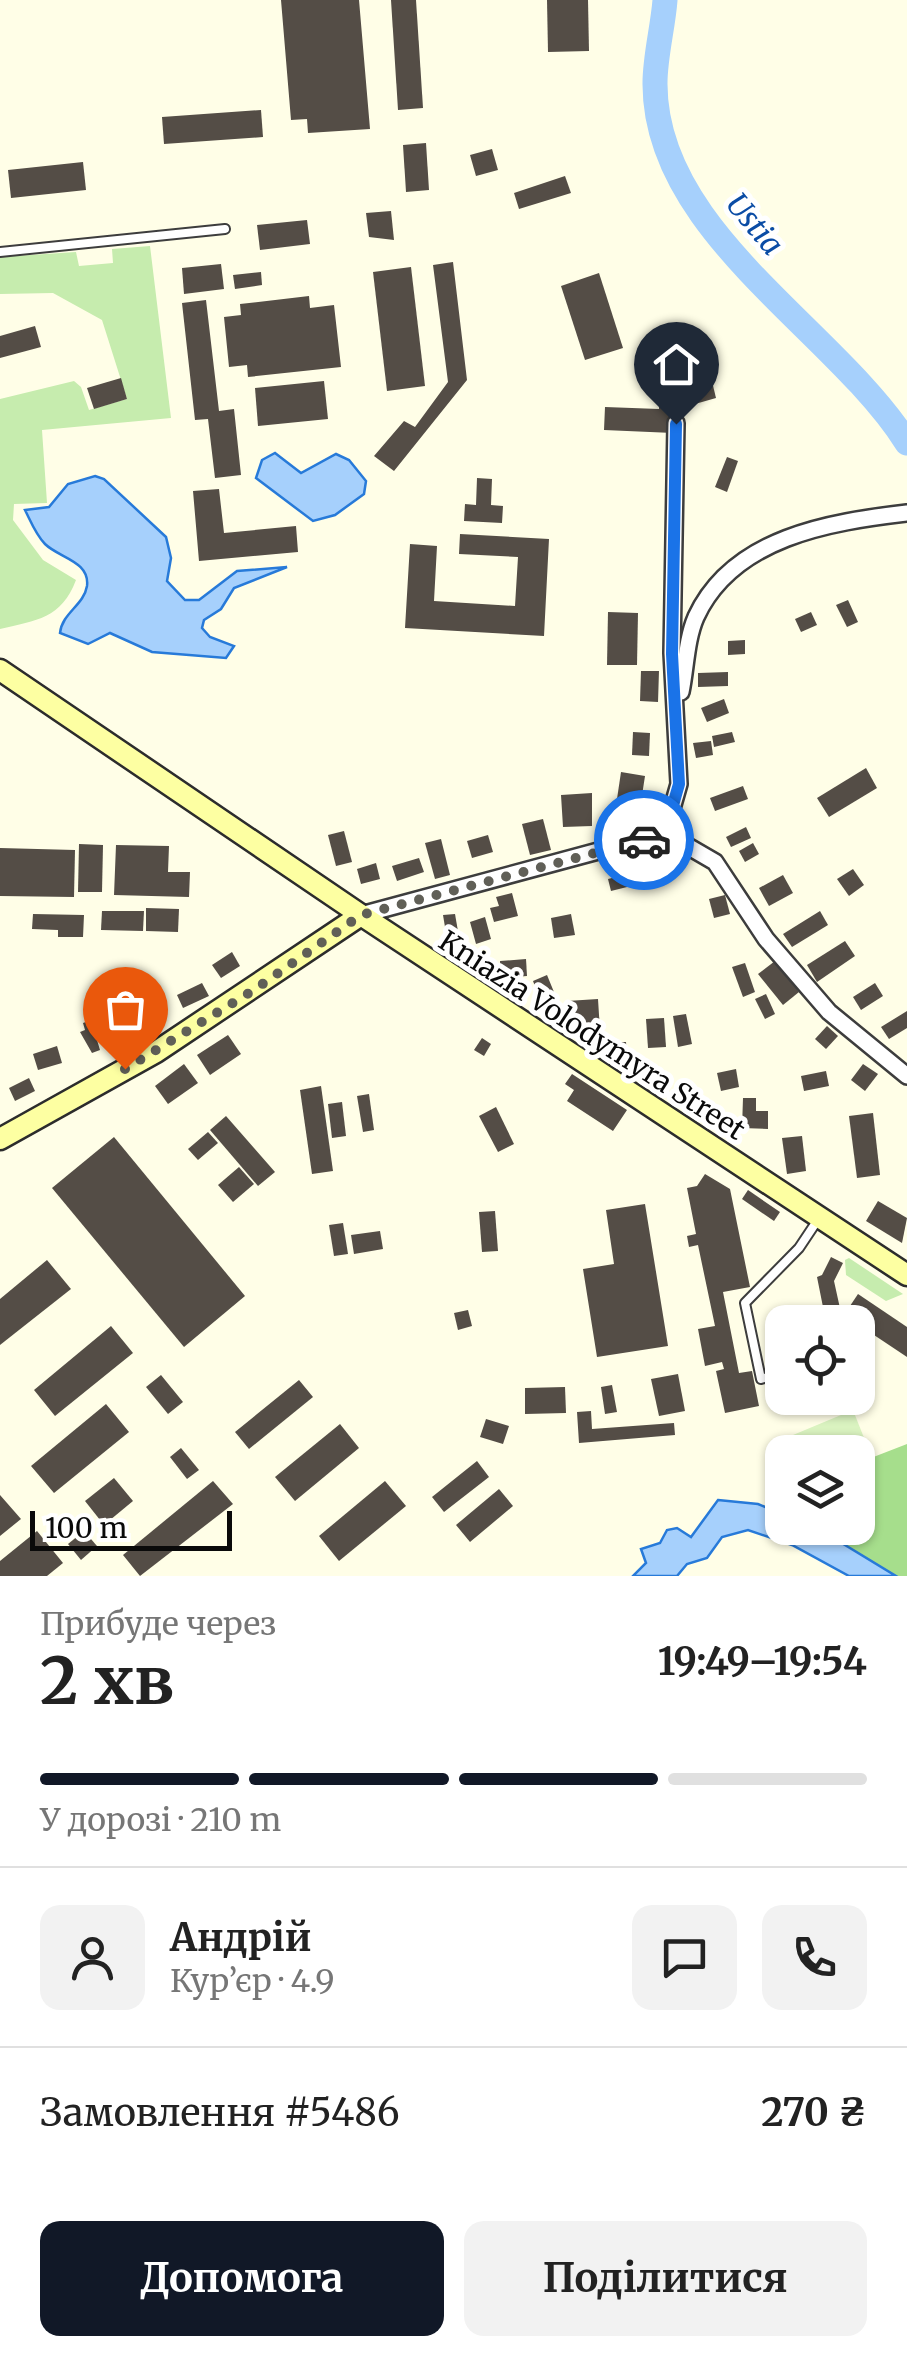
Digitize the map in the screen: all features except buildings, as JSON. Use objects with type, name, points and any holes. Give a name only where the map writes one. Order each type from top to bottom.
[{"type":"main road","name":"Kniazia Volodymyra Street","points":[[0,670],[361,915],[907,1274]]},
{"type":"main road","points":[[0,1139],[156,1052],[361,915]]},
{"type":"street","points":[[665,833],[679,784],[678,706],[672,654],[676,424]]},
{"type":"street","points":[[678,706],[690,633],[707,599],[727,576],[754,554],[793,535],[907,513]]},
{"type":"street","points":[[361,915],[665,833],[715,862],[766,939],[829,1012],[907,1076]]},
{"type":"lane","points":[[0,252],[225,229]]},
{"type":"lane","points":[[765,1378],[761,1379],[745,1303],[799,1248],[820,1217]]},
{"type":"green space","points":[[150,246],[171,418],[42,430],[47,503],[14,504],[13,520],[43,560],[76,580],[63,603],[46,616],[0,629],[0,399],[74,381],[81,387],[89,410],[127,399],[102,320],[53,293],[0,294],[0,257],[76,252],[79,266],[113,263],[112,249]]},
{"type":"green space","points":[[849,1258],[903,1294],[886,1301],[846,1275],[845,1260]]},
{"type":"green space","points":[[841,1415],[855,1415],[863,1435],[793,1435]]},
{"type":"green space","points":[[907,1444],[907,1576],[896,1576],[845,1545],[875,1545],[875,1456]]},
{"type":"water","points":[[275,453],[301,473],[336,454],[349,460],[366,481],[364,494],[335,515],[313,521],[256,478],[262,460]]},
{"type":"water","points":[[95,476],[104,479],[166,537],[171,558],[167,581],[185,600],[199,600],[237,571],[287,567],[234,588],[221,609],[204,620],[202,628],[210,637],[234,646],[226,658],[152,652],[110,633],[88,644],[60,633],[85,593],[87,578],[79,565],[45,544],[25,510],[49,507],[68,484]]},
{"type":"water","points":[[718,1500],[765,1507],[765,1536],[748,1530],[722,1537],[707,1558],[687,1564],[677,1576],[633,1576],[646,1563],[641,1549],[660,1543],[667,1530],[677,1528],[691,1537]]},
{"type":"water","points":[[792,1545],[845,1545],[896,1576],[849,1576]]},
{"type":"waterway","name":"Ustia","points":[[665,0],[655,83],[663,137],[684,186],[715,232],[875,401],[907,443]]},
{"type":"way so far","points":[[125,1069],[254,990],[324,937],[361,915],[644,840]]},
{"type":"route","points":[[644,840],[665,833],[679,784],[680,740],[672,654],[676,424]]}]
